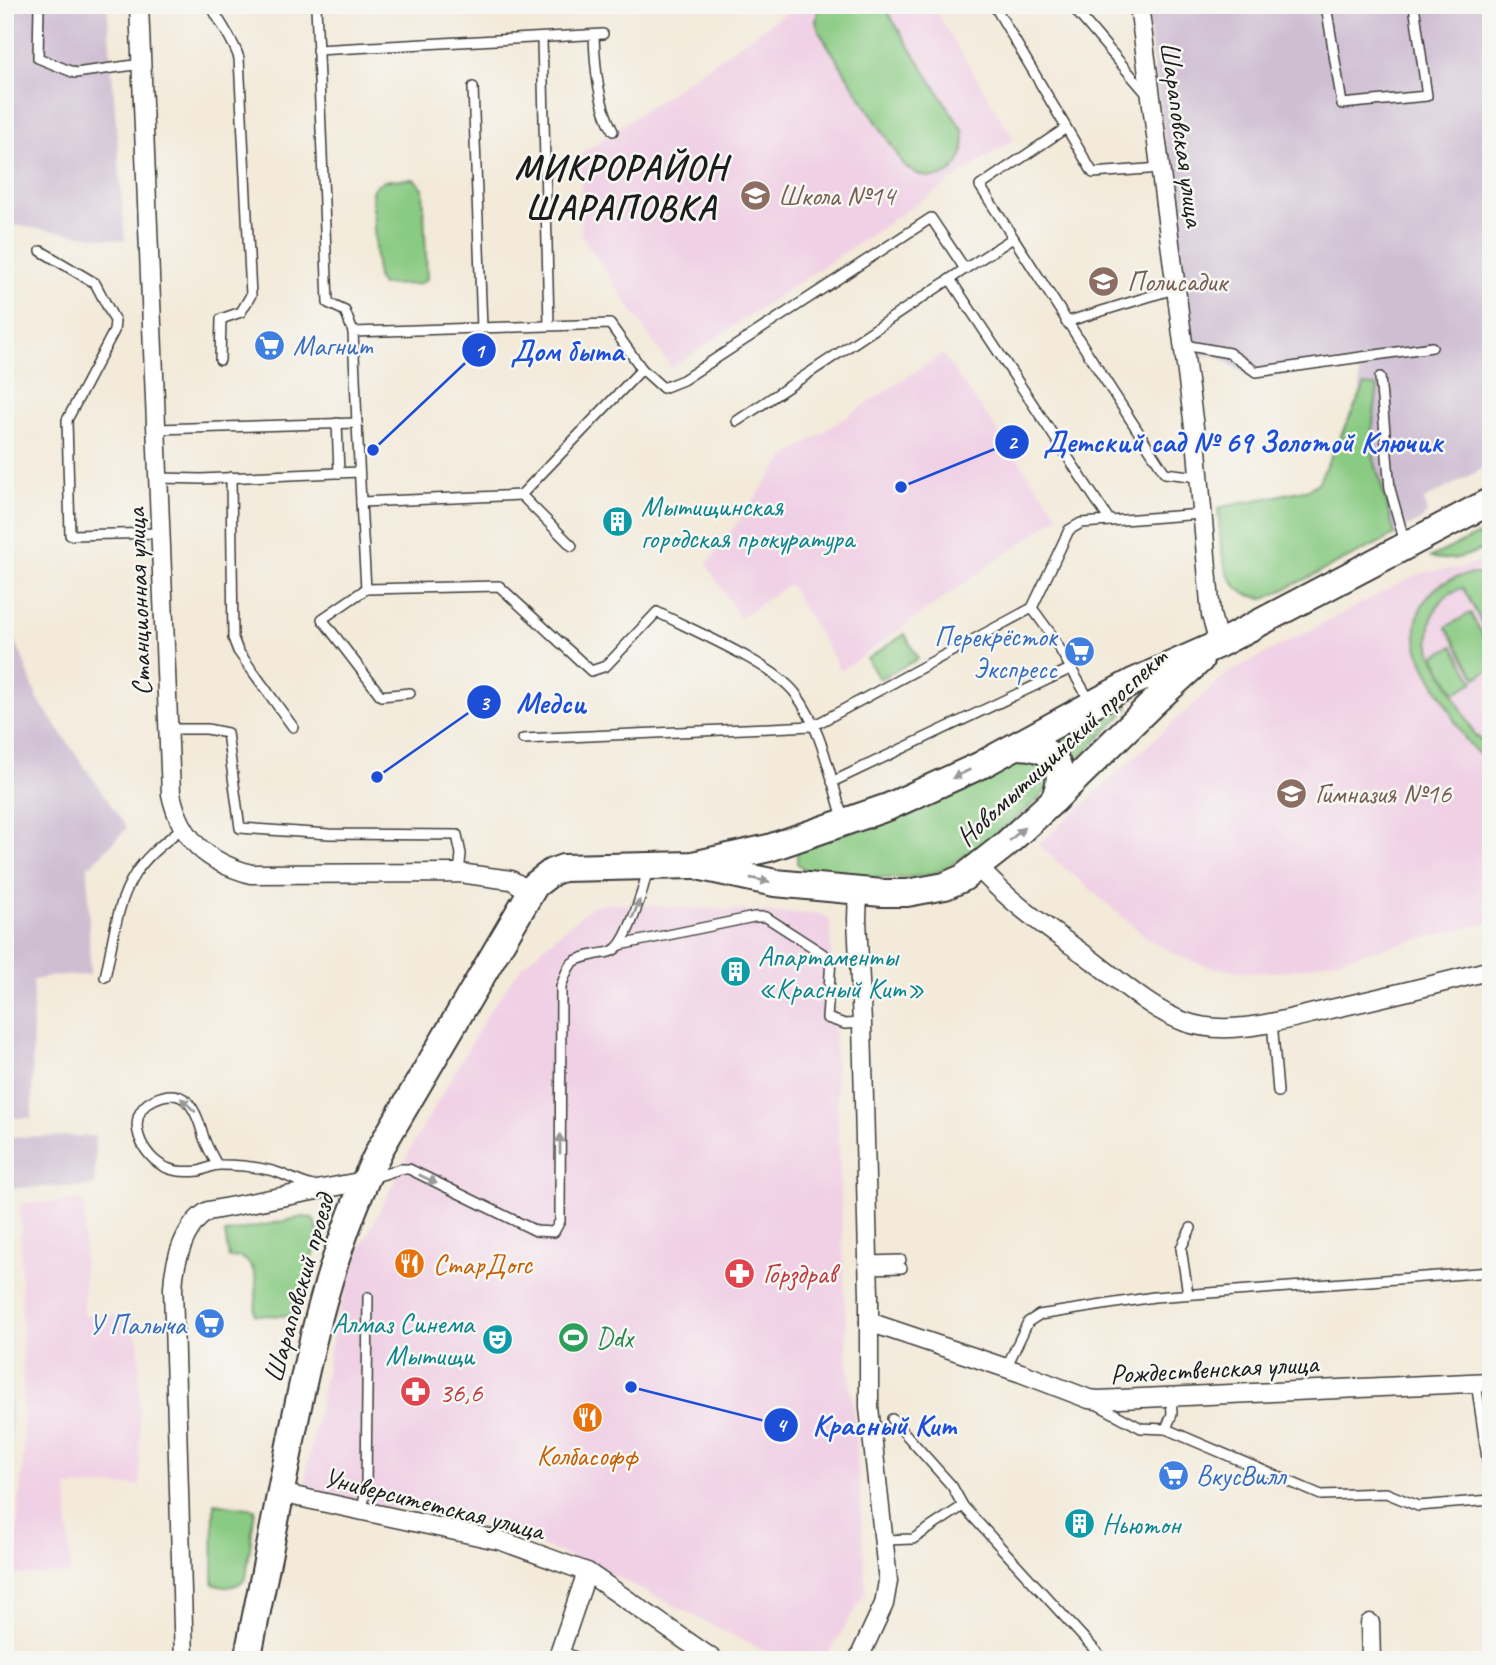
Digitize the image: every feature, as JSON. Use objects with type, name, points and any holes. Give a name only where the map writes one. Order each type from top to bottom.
[{"type":"main road","name":"Новомытищинский проспект","points":[[530,891],[542,878],[563,869],[693,865],[744,855],[844,823],[923,792],[1016,746],[1133,682],[1219,644],[1491,501]]},
{"type":"main road","name":"Новомытищинский проспект","points":[[693,865],[752,878],[858,891],[928,891],[962,878],[1054,800],[1153,703],[1219,644]]},
{"type":"main road","points":[[1016,746],[1042,750],[1053,759],[1061,779],[1054,800]]},
{"type":"main road","points":[[795,839],[788,850],[790,869],[804,884],[812,887]]},
{"type":"main road","name":"Шараповский проезд","points":[[247,1660],[297,1402],[337,1252],[364,1181],[390,1130],[530,891]]},
{"type":"street","name":"Станционная улица","points":[[139,5],[172,794],[182,828],[190,839],[215,860],[232,869],[251,874],[459,873],[511,880],[530,891]]},
{"type":"street","name":"Шараповская улица","points":[[1139,5],[1184,345],[1211,615],[1219,644]]},
{"type":"street","points":[[978,867],[1014,904],[1157,1007],[1183,1021],[1214,1028],[1272,1021],[1372,1000],[1491,970]]},
{"type":"street","points":[[858,891],[869,1407],[888,1581],[884,1604],[858,1660]]},
{"type":"street","points":[[184,1660],[173,1279],[179,1255],[192,1225],[208,1211],[364,1181]]},
{"type":"street","name":"Рождественская улица","points":[[869,1322],[1089,1399],[1483,1382]]},
{"type":"street","name":"Университетская улица","points":[[280,1493],[362,1513],[502,1541],[587,1572],[714,1660]]},
{"type":"street","points":[[559,1655],[587,1572]]},
{"type":"street","points":[[1370,1623],[1371,1660]]},
{"type":"lane","points":[[39,5],[38,58],[75,73],[142,64]]},
{"type":"lane","points":[[211,5],[231,38],[240,67],[251,295],[241,312],[221,319],[220,360]]},
{"type":"lane","points":[[316,5],[328,303],[345,311],[353,332],[366,589]]},
{"type":"lane","points":[[994,5],[1093,173],[1161,168]]},
{"type":"lane","points":[[1071,5],[1153,101]]},
{"type":"lane","points":[[1326,5],[1342,104],[1427,96],[1414,5]]},
{"type":"lane","points":[[317,50],[598,34],[595,60],[600,89],[613,131]]},
{"type":"lane","points":[[541,39],[549,326]]},
{"type":"lane","points":[[473,87],[482,328]]},
{"type":"lane","points":[[1066,128],[980,186],[1165,473],[1199,477]]},
{"type":"lane","points":[[353,332],[610,324],[642,369],[663,388],[683,380],[931,218],[965,269]]},
{"type":"lane","points":[[737,421],[1013,238]]},
{"type":"lane","points":[[41,251],[95,283],[115,321],[114,331],[67,420],[70,535],[162,533]]},
{"type":"lane","points":[[950,279],[1110,521]]},
{"type":"lane","points":[[1066,322],[1177,288]]},
{"type":"lane","points":[[1184,345],[1229,353],[1256,372],[1432,347]]},
{"type":"lane","points":[[361,502],[521,495],[642,369]]},
{"type":"lane","points":[[1380,377],[1390,489],[1406,544]]},
{"type":"lane","points":[[337,423],[339,473]]},
{"type":"lane","points":[[158,429],[357,423]]},
{"type":"lane","points":[[160,478],[359,472]]},
{"type":"lane","points":[[231,477],[233,638],[238,651],[293,727]]},
{"type":"lane","points":[[521,495],[572,546]]},
{"type":"lane","points":[[523,739],[814,726],[1032,608],[1069,530],[1081,523],[1201,514]]},
{"type":"lane","points":[[410,693],[381,696],[322,619],[366,589],[499,586],[591,671],[606,666],[657,612],[771,671],[795,692],[818,734],[844,823]]},
{"type":"lane","points":[[1032,608],[1072,668],[1091,704]]},
{"type":"lane","points":[[832,782],[1072,668]]},
{"type":"lane","points":[[169,729],[207,729],[227,733],[240,828],[329,834],[457,835],[461,855],[459,873]]},
{"type":"lane","points":[[105,977],[120,914],[135,874],[161,845],[182,828]]},
{"type":"lane","points":[[364,1181],[391,1171],[409,1170],[536,1231],[554,1232],[560,1222],[561,987],[569,964],[574,960],[613,951],[620,945],[640,898],[649,866]]},
{"type":"lane","points":[[620,945],[754,916],[766,917],[831,960],[827,1018],[845,1024],[862,1023]]},
{"type":"lane","points":[[1272,1021],[1278,1092]]},
{"type":"lane","points":[[217,1165],[191,1104],[176,1096],[164,1096],[150,1101],[141,1110],[136,1127],[139,1137],[162,1165],[179,1171],[199,1171],[217,1165],[274,1171],[300,1183],[336,1186]]},
{"type":"lane","points":[[1188,1294],[1181,1248],[1191,1228]]},
{"type":"lane","points":[[868,1265],[902,1264]]},
{"type":"lane","points":[[1006,1368],[1028,1322],[1039,1315],[1188,1294],[1491,1272]]},
{"type":"lane","points":[[362,1513],[366,1488],[368,1297]]},
{"type":"lane","points":[[1483,1382],[1491,1486]]},
{"type":"lane","points":[[1166,1429],[1172,1414],[1171,1396]]},
{"type":"lane","points":[[1089,1399],[1141,1428],[1166,1429],[1321,1494],[1386,1493],[1418,1506],[1491,1500]]},
{"type":"lane","points":[[892,1419],[952,1486],[963,1506],[1104,1660]]},
{"type":"lane","points":[[885,1540],[913,1539],[963,1506]]},
{"type":"lane","points":[[559,1655],[583,1660]]},
{"type":"lane","points":[[616,1660],[625,1660]]},
{"type":"shaded area","points":[[5,5],[107,5],[125,241],[5,224]]},
{"type":"shaded area","name":"Школа №14","points":[[797,5],[932,5],[1014,139],[671,368],[581,235],[581,154]]},
{"type":"shaded area","points":[[1146,5],[1491,5],[1491,464],[1424,500],[1427,513],[1422,520],[1390,535],[1367,468],[1359,375],[1353,366],[1349,364],[1257,379],[1251,378],[1216,355],[1194,355]]},
{"type":"shaded area","points":[[942,354],[1059,516],[841,671],[789,584],[740,618],[707,565],[784,458]]},
{"type":"shaded area","name":"Гимназия №16","points":[[1491,558],[1491,922],[1298,969],[1247,972],[1209,967],[1181,957],[1151,941],[1038,845],[1228,673],[1410,578]]},
{"type":"shaded area","points":[[5,622],[21,653],[37,698],[127,828],[88,865],[90,975],[33,980],[32,1118],[7,1118],[7,1137],[95,1136],[95,1186],[8,1188],[11,1452],[5,1452]]},
{"type":"shaded area","points":[[609,903],[822,914],[830,921],[847,1350],[856,1432],[866,1591],[825,1660],[782,1660],[599,1568],[479,1522],[368,1503],[304,1485],[336,1319],[360,1250],[411,1148],[489,1012],[522,966],[593,905]]},
{"type":"shaded area","points":[[84,1201],[84,1315],[130,1316],[139,1344],[140,1485],[67,1487],[70,1574],[13,1575],[24,1453],[20,1203]]},
{"type":"green space","points":[[819,5],[883,5],[963,131],[961,157],[948,173],[927,177],[904,165],[820,33],[816,22]]},
{"type":"green space","points":[[414,179],[423,188],[427,279],[419,284],[382,285],[377,278],[372,191],[375,186],[385,181]]},
{"type":"green space","points":[[1365,385],[1378,387],[1372,429],[1374,459],[1395,535],[1265,599],[1244,593],[1236,586],[1225,566],[1218,508],[1309,489],[1318,483]]},
{"type":"green space","points":[[1491,532],[1491,545],[1477,552],[1454,559],[1431,557],[1473,537]]},
{"type":"green space","points":[[1479,574],[1491,577],[1491,590],[1481,588],[1491,605],[1491,640],[1463,588],[1453,592],[1439,605],[1431,622],[1429,642],[1431,652],[1475,735],[1491,748],[1491,761],[1469,744],[1458,728],[1423,663],[1416,634],[1421,607],[1438,586],[1464,575]]},
{"type":"green space","points":[[1470,613],[1491,649],[1491,669],[1476,678],[1446,627]]},
{"type":"green space","points":[[905,634],[918,659],[879,679],[867,659]]},
{"type":"green space","points":[[1453,646],[1474,682],[1455,693],[1434,656]]},
{"type":"green space","points":[[1126,701],[1129,708],[1069,768],[1050,741]]},
{"type":"green space","points":[[1024,753],[1049,769],[1046,790],[1011,823],[975,849],[934,873],[888,878],[818,874],[797,863],[797,851]]},
{"type":"green space","points":[[303,1217],[313,1218],[319,1233],[296,1316],[255,1315],[255,1274],[247,1261],[240,1257],[229,1258],[225,1233]]},
{"type":"green space","points":[[214,1503],[255,1509],[246,1578],[230,1587],[213,1584]]},
{"type":"place","name":"Школа №14","points":[[755,195]]},
{"type":"place","name":"Полисадик","points":[[1104,281]]},
{"type":"place","name":"Магнит","points":[[270,345]]},
{"type":"place","name":"Дом быта","points":[[373,450]]},
{"type":"place","name":"Детский сад № 69 Золотой Ключик","points":[[901,487]]},
{"type":"place","name":"Мытищинская городская прокуратура","points":[[618,522]]},
{"type":"place","name":"Перекрёсток Экспресс","points":[[1080,652]]},
{"type":"place","name":"Медси","points":[[377,777]]},
{"type":"place","name":"Гимназия №16","points":[[1292,793]]},
{"type":"place","name":"Апартаменты «Красный Кит»","points":[[735,972]]},
{"type":"place","name":"СтарДогс","points":[[410,1264]]},
{"type":"place","name":"Горздрав","points":[[740,1273]]},
{"type":"place","name":"У Палыча","points":[[209,1324]]},
{"type":"place","name":"Ddx","points":[[573,1337]]},
{"type":"place","name":"Алмаз Синема Мытищи","points":[[497,1339]]},
{"type":"place","name":"Красный Кит","points":[[631,1387]]},
{"type":"place","name":"36,6","points":[[416,1392]]},
{"type":"place","name":"Колбасофф","points":[[587,1418]]},
{"type":"place","name":"ВкусВилл","points":[[1173,1475]]},
{"type":"place","name":"Ньютон","points":[[1079,1524]]},
{"type":"district","name":"МИКРОРАЙОН ШАРАПОВКА","points":[[621,187]]}]
